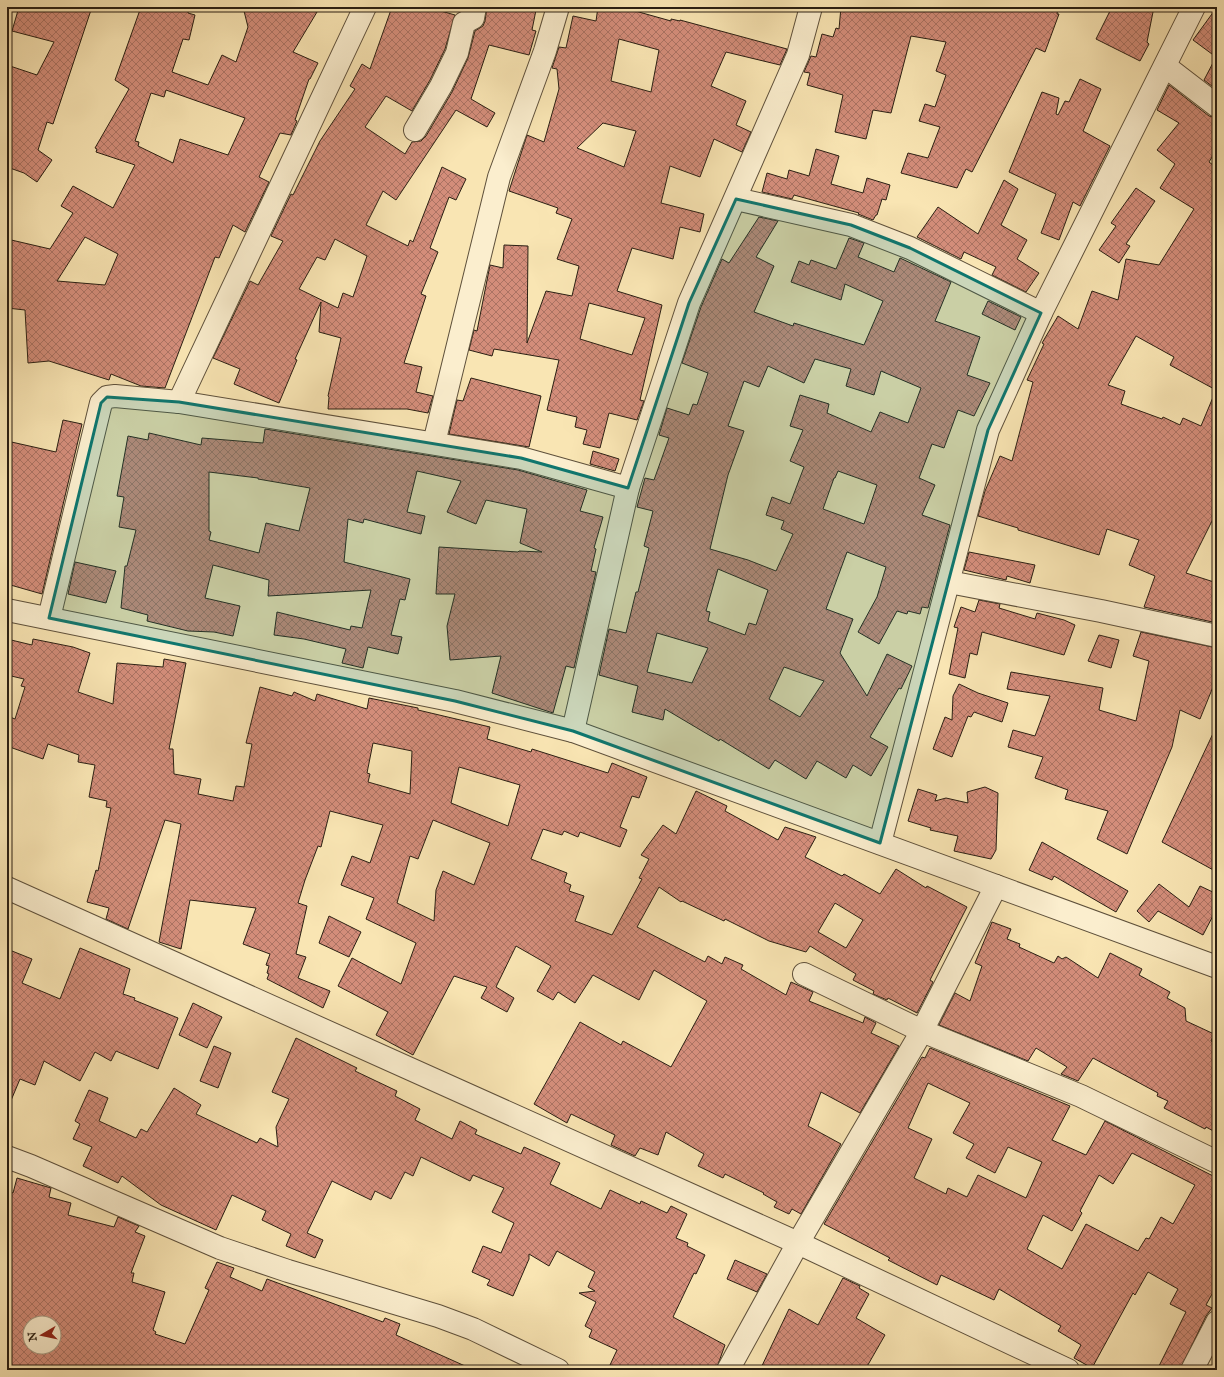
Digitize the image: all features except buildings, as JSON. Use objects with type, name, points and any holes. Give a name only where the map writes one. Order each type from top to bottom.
[{"type":"street","points":[[179,402],[365,7]]},
{"type":"street","points":[[414,130],[441,86],[457,53],[464,23],[473,18],[475,7]]},
{"type":"street","points":[[434,443],[499,177],[545,51],[558,7]]},
{"type":"street","points":[[573,731],[628,488],[689,303],[736,199],[798,54],[811,7]]},
{"type":"street","points":[[880,843],[988,430],[1041,313],[1194,7]]},
{"type":"street","points":[[1165,66],[1217,106]]},
{"type":"street","points":[[736,199],[851,225],[910,248],[1041,313]]},
{"type":"street","points":[[49,618],[102,403],[107,397],[115,396],[179,402],[521,458],[628,488]]},
{"type":"street","points":[[949,582],[1101,611],[1217,636]]},
{"type":"street","points":[[7,610],[455,701],[573,731],[1217,967]]},
{"type":"street","points":[[728,1370],[798,1243],[922,1031],[996,886]]},
{"type":"street","points":[[7,888],[798,1243],[1068,1370]]},
{"type":"street","points":[[804,974],[922,1031],[1082,1096],[1217,1162]]},
{"type":"street","points":[[7,1158],[31,1166],[220,1248],[288,1271],[431,1314],[473,1329],[558,1370]]},
{"type":"street","points":[[1192,1370],[1217,1322]]},
{"type":"highlighted area","points":[[736,199],[851,225],[910,248],[1041,313],[988,430],[880,843],[573,731],[455,701],[49,618],[101,403],[107,397],[179,402],[521,458],[628,488],[689,303]]}]
